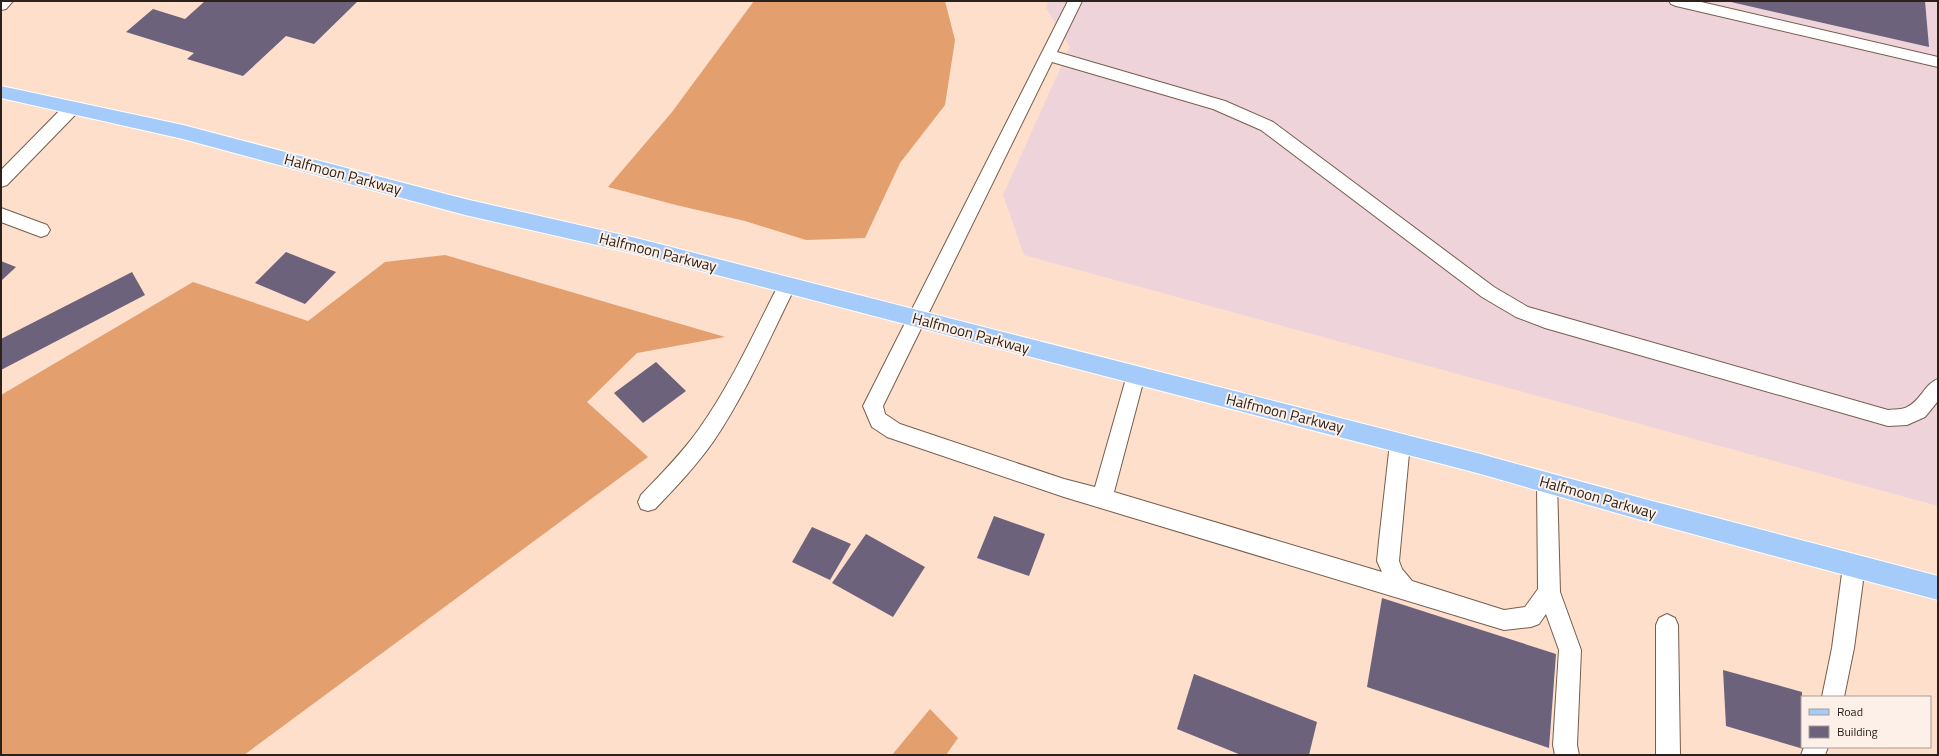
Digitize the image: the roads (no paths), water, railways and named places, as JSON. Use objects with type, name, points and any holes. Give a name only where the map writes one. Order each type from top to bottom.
[{"type":"main road","name":"Halfmoon Parkway","points":[[1,92],[183,132],[465,207],[636,246],[1400,443],[1938,588]]},
{"type":"lane","points":[[1,5],[6,1]]},
{"type":"lane","points":[[1075,1],[918,319],[873,406],[876,418],[881,424],[894,431],[1064,488],[1102,498],[1504,620],[1531,617],[1549,592]]},
{"type":"lane","points":[[1676,1],[1938,62]]},
{"type":"lane","points":[[1048,56],[1219,105],[1267,126],[1488,292],[1522,312],[1545,320],[1888,418],[1904,418],[1915,415],[1938,388]]},
{"type":"lane","points":[[1,181],[72,108]]},
{"type":"lane","points":[[1,215],[41,230]]},
{"type":"lane","points":[[648,502],[676,474],[712,427],[730,396],[787,285]]},
{"type":"lane","points":[[1102,498],[1136,375]]},
{"type":"lane","points":[[1400,443],[1388,561],[1394,576],[1405,590]]},
{"type":"lane","points":[[1547,482],[1549,592],[1570,650],[1565,745],[1567,755]]},
{"type":"lane","points":[[1833,696],[1843,648],[1854,566]]},
{"type":"lane","points":[[1667,625],[1668,755]]}]
